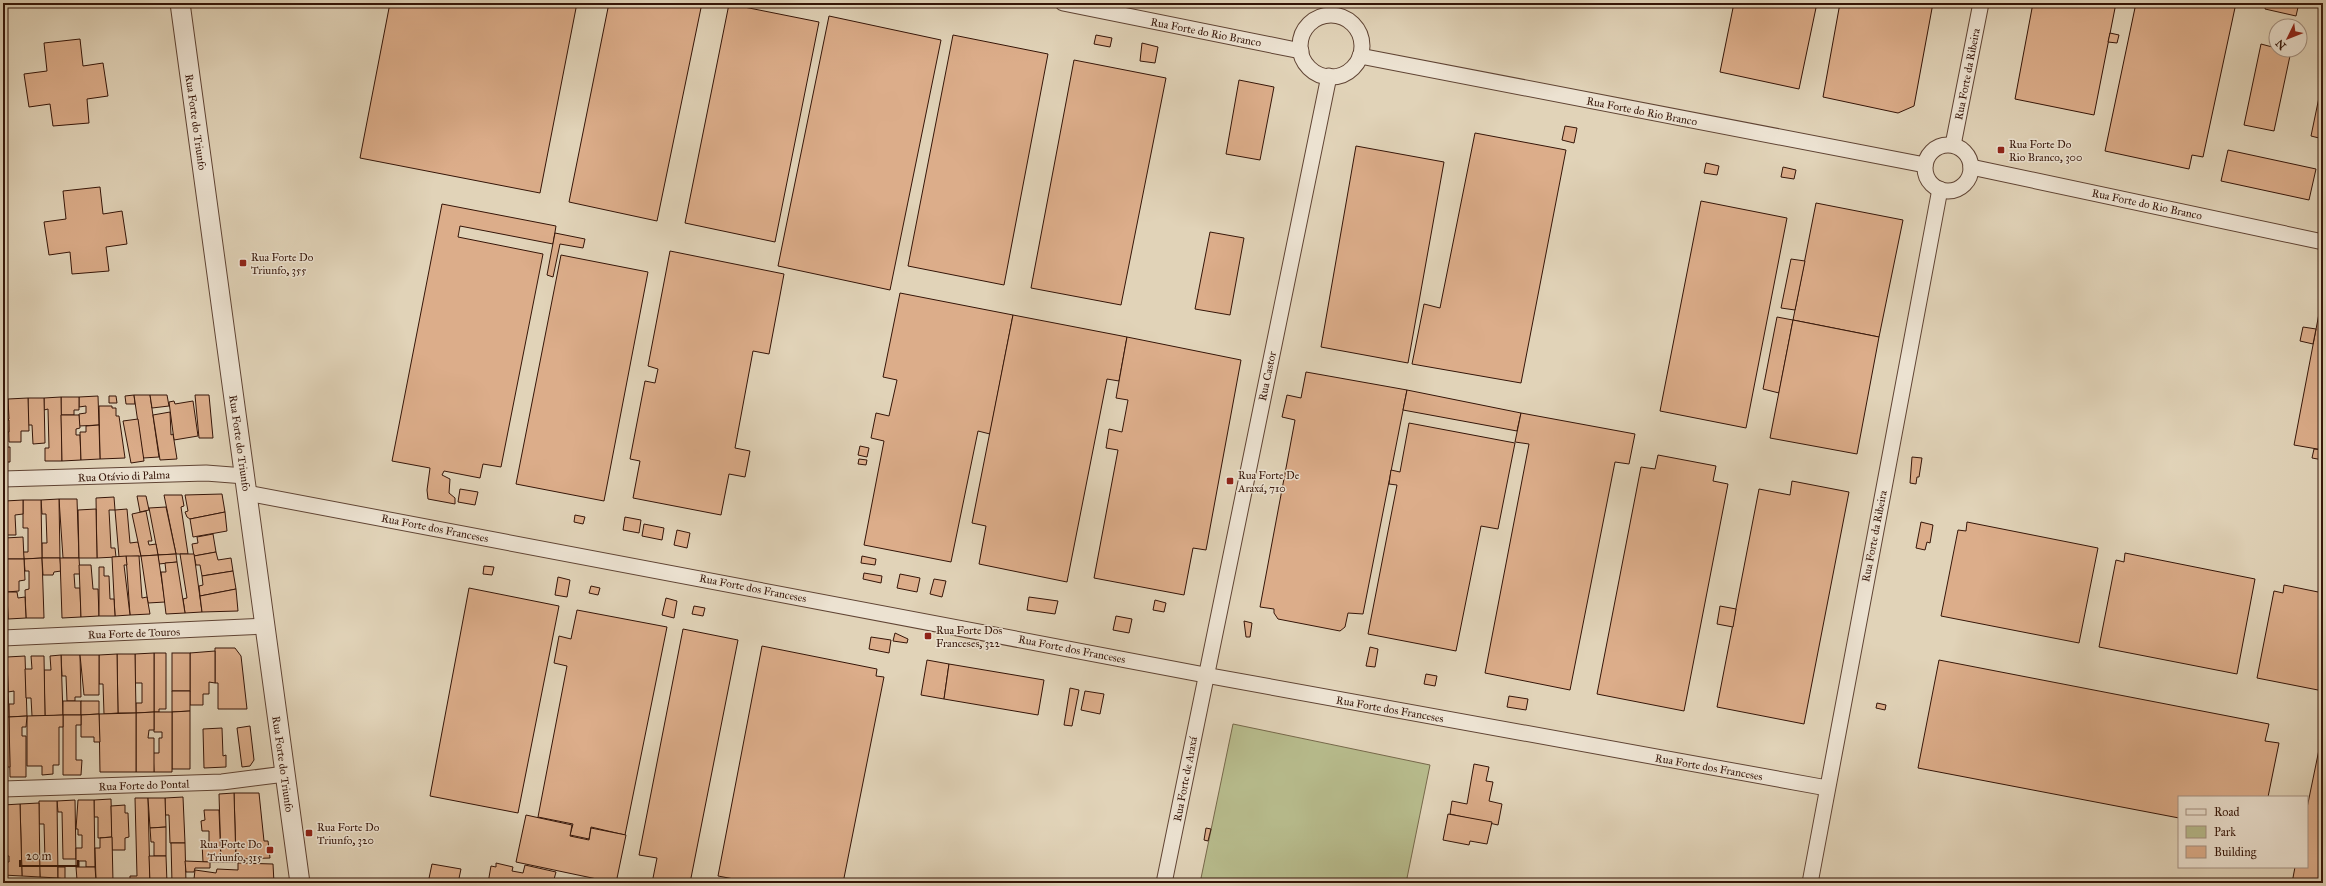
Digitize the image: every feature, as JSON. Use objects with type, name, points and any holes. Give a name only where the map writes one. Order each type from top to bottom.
[{"type":"street","name":"Rua Forte do Triunfo","points":[[180,3],[300,883]]},
{"type":"street","name":"Rua Forte do Rio Branco","points":[[1063,3],[1301,51]]},
{"type":"street","name":"Rua Forte da Ribeira","points":[[1953,145],[1981,3]]},
{"type":"street","points":[[1336,9],[1356,27],[1362,46],[1360,56],[1355,65],[1348,72],[1338,76],[1329,76],[1319,74],[1310,68],[1304,60],[1301,51],[1301,40],[1304,31],[1310,23],[1336,9]]},
{"type":"street","name":"Rua Forte do Rio Branco","points":[[1360,56],[1925,165]]},
{"type":"street","name":"Rua Castor","points":[[1205,675],[1329,76]]},
{"type":"street","points":[[1953,145],[1966,153],[1971,167],[1970,174],[1961,186],[1955,190],[1940,190],[1928,180],[1925,165],[1927,158],[1937,147],[1953,145]]},
{"type":"street","name":"Rua Forte do Rio Branco","points":[[1971,167],[2323,242]]},
{"type":"street","name":"Rua Forte da Ribeira","points":[[1810,883],[1940,190]]},
{"type":"street","name":"Rua Otávio di Palma","points":[[3,479],[206,473],[246,485]]},
{"type":"street","name":"Rua Forte dos Franceses","points":[[246,485],[1205,675],[1827,788]]},
{"type":"street","name":"Rua Forte de Touros","points":[[3,638],[264,626]]},
{"type":"street","name":"Rua Forte de Araxá","points":[[1164,883],[1205,675]]},
{"type":"street","name":"Rua Forte do Pontal","points":[[3,789],[222,782],[285,774]]},
{"type":"green space","points":[[1233,724],[1430,765],[1406,883],[1200,883]]},
{"type":"building","points":[[390,3],[577,3],[540,193],[360,158]]},
{"type":"building","points":[[609,3],[702,3],[657,221],[569,202]]},
{"type":"building","points":[[1734,3],[1817,3],[1799,89],[1720,72]]},
{"type":"building","points":[[1840,3],[1933,3],[1914,106],[1898,113],[1823,97]]},
{"type":"building","points":[[2033,3],[2116,3],[2094,115],[2015,99]]},
{"type":"building","points":[[2136,3],[2236,3],[2203,157],[2192,155],[2189,169],[2105,151]]},
{"type":"building","points":[[2266,3],[2299,3],[2296,16],[2265,9]]},
{"type":"building","points":[[729,4],[819,22],[775,242],[685,223]]},
{"type":"building","points":[[829,16],[941,40],[890,290],[778,266]]},
{"type":"building","points":[[2110,33],[2119,35],[2117,43],[2108,42]]},
{"type":"building","points":[[953,35],[1048,54],[1004,285],[908,266]]},
{"type":"building","points":[[1096,35],[1112,38],[1110,47],[1094,44]]},
{"type":"building","points":[[80,39],[83,66],[103,63],[108,96],[87,99],[89,123],[53,126],[50,104],[29,107],[24,74],[47,71],[44,43]]},
{"type":"building","points":[[1142,43],[1158,47],[1155,63],[1140,61]]},
{"type":"building","points":[[2261,44],[2268,46],[2268,58],[2290,58],[2274,131],[2244,125]]},
{"type":"building","points":[[1074,60],[1166,78],[1121,305],[1031,288]]},
{"type":"building","points":[[2323,78],[2323,139],[2311,136]]},
{"type":"building","points":[[1239,80],[1274,87],[1260,160],[1226,154]]},
{"type":"building","points":[[1565,126],[1577,128],[1574,143],[1562,140]]},
{"type":"building","points":[[1475,133],[1566,150],[1521,383],[1412,364],[1424,304],[1440,308]]},
{"type":"building","points":[[1356,146],[1444,162],[1408,363],[1321,347]]},
{"type":"building","points":[[2228,150],[2316,169],[2309,200],[2221,181]]},
{"type":"building","points":[[1706,163],[1719,166],[1717,175],[1704,173]]},
{"type":"building","points":[[1783,167],[1796,170],[1794,179],[1781,177]]},
{"type":"building","points":[[100,187],[103,214],[122,211],[127,244],[106,247],[109,271],[72,274],[70,252],[49,255],[44,222],[66,219],[63,191]]},
{"type":"building","points":[[1701,201],[1787,218],[1746,428],[1660,411]]},
{"type":"building","points":[[1816,203],[1903,220],[1879,337],[1793,320]]},
{"type":"building","points":[[442,204],[556,226],[553,244],[460,226],[458,237],[543,254],[501,467],[483,464],[480,478],[444,471],[442,475],[450,479],[449,493],[455,498],[455,504],[428,499],[427,490],[430,468],[392,461]]},
{"type":"building","points":[[1210,232],[1244,238],[1230,315],[1195,309]]},
{"type":"building","points":[[555,233],[585,239],[583,248],[560,244],[553,277],[547,275]]},
{"type":"building","points":[[670,251],[784,274],[769,354],[753,351],[735,448],[750,451],[745,477],[729,474],[721,515],[633,498],[640,461],[630,459],[645,381],[655,383],[658,369],[648,366]]},
{"type":"building","points":[[561,255],[648,272],[604,501],[516,484]]},
{"type":"building","points":[[1791,259],[1805,261],[1795,310],[1781,308]]},
{"type":"building","points":[[900,293],[1013,315],[990,434],[978,431],[951,562],[864,545],[884,441],[871,438],[876,413],[889,416],[897,380],[883,377]]},
{"type":"building","points":[[2321,303],[2323,303],[2323,450],[2294,445]]},
{"type":"building","points":[[1013,315],[1127,337],[1119,381],[1107,379],[1067,582],[979,564],[986,526],[972,523]]},
{"type":"building","points":[[1777,317],[1793,320],[1779,393],[1763,389]]},
{"type":"building","points":[[1793,320],[1879,337],[1857,454],[1770,438]]},
{"type":"building","points":[[2303,327],[2316,329],[2313,344],[2300,341]]},
{"type":"building","points":[[1127,337],[1241,360],[1206,550],[1193,548],[1184,595],[1094,578],[1118,450],[1106,448],[1109,429],[1122,432],[1128,400],[1116,398]]},
{"type":"building","points":[[1306,372],[1407,390],[1363,614],[1348,613],[1345,627],[1340,631],[1278,619],[1274,613],[1274,609],[1260,607],[1295,420],[1282,417],[1287,395],[1301,398]]},
{"type":"building","points":[[1407,390],[1521,413],[1517,431],[1403,410]]},
{"type":"building","points":[[134,395],[135,404],[126,404],[125,396]]},
{"type":"building","points":[[134,395],[150,395],[159,457],[143,458]]},
{"type":"building","points":[[150,395],[167,395],[169,406],[152,408]]},
{"type":"building","points":[[195,395],[209,395],[213,438],[199,438]]},
{"type":"building","points":[[98,396],[99,425],[79,426],[79,414],[86,413],[86,406],[79,407],[79,397]]},
{"type":"building","points":[[109,396],[116,396],[117,403],[109,403]]},
{"type":"building","points":[[61,397],[79,397],[79,410],[74,410],[74,415],[61,415]]},
{"type":"building","points":[[61,397],[62,461],[45,461],[45,448],[49,448],[48,409],[44,410],[44,398]]},
{"type":"building","points":[[28,398],[44,398],[45,443],[33,444],[32,425],[28,425]]},
{"type":"building","points":[[28,398],[29,431],[21,431],[21,442],[9,442],[8,399]]},
{"type":"building","points":[[3,399],[8,399],[9,419],[6,419],[5,415],[3,415]]},
{"type":"building","points":[[174,401],[175,404],[193,401],[198,436],[174,440],[169,402]]},
{"type":"building","points":[[99,406],[112,406],[112,408],[116,408],[116,416],[119,416],[125,458],[100,459]]},
{"type":"building","points":[[170,412],[171,435],[173,434],[177,459],[160,460],[153,415]]},
{"type":"building","points":[[1521,413],[1635,434],[1629,464],[1615,462],[1570,690],[1485,673],[1529,444],[1515,442]]},
{"type":"building","points":[[61,415],[79,415],[80,428],[76,429],[76,435],[80,435],[81,460],[62,461]]},
{"type":"building","points":[[138,419],[144,461],[131,463],[123,421]]},
{"type":"building","points":[[9,420],[9,432],[5,432],[6,447],[10,447],[10,462],[3,462],[3,421]]},
{"type":"building","points":[[1409,423],[1515,443],[1498,529],[1481,526],[1456,651],[1368,634],[1397,485],[1389,484],[1391,470],[1400,472]]},
{"type":"building","points":[[99,425],[100,459],[81,460],[80,432],[86,432],[86,426]]},
{"type":"building","points":[[860,446],[869,448],[867,457],[858,455]]},
{"type":"building","points":[[2314,449],[2323,450],[2323,460],[2312,458]]},
{"type":"building","points":[[1658,455],[1716,466],[1713,481],[1728,484],[1684,711],[1597,694],[1641,467],[1655,469]]},
{"type":"building","points":[[1912,457],[1922,458],[1919,477],[1917,477],[1916,484],[1910,483]]},
{"type":"building","points":[[859,459],[867,460],[866,465],[858,464]]},
{"type":"building","points":[[1792,481],[1849,492],[1804,724],[1717,707],[1759,489],[1790,495]]},
{"type":"building","points":[[460,489],[478,492],[475,505],[458,502]]},
{"type":"building","points":[[222,494],[225,512],[190,519],[187,517],[185,512],[188,511],[185,495]]},
{"type":"building","points":[[164,495],[182,495],[184,506],[181,507],[188,554],[176,554]]},
{"type":"building","points":[[137,496],[146,496],[149,510],[140,512]]},
{"type":"building","points":[[114,497],[115,510],[109,510],[111,548],[115,548],[116,557],[97,558],[96,498]]},
{"type":"building","points":[[59,499],[77,499],[79,558],[63,558]]},
{"type":"building","points":[[59,499],[60,558],[42,558],[42,543],[47,543],[46,514],[42,514],[41,500]]},
{"type":"building","points":[[23,500],[41,500],[42,558],[24,559],[23,552],[28,552],[28,528],[23,528]]},
{"type":"building","points":[[23,500],[23,514],[15,515],[16,535],[5,535],[5,501]]},
{"type":"building","points":[[3,501],[5,501],[6,559],[3,559]]},
{"type":"building","points":[[166,507],[176,554],[158,555],[149,508]]},
{"type":"building","points":[[96,509],[97,558],[79,558],[78,510]]},
{"type":"building","points":[[127,509],[130,543],[138,542],[141,556],[119,557],[115,510]]},
{"type":"building","points":[[146,511],[152,541],[148,541],[149,545],[156,544],[158,555],[141,556],[132,514]]},
{"type":"building","points":[[225,512],[227,531],[193,537],[190,519]]},
{"type":"building","points":[[575,515],[585,517],[583,524],[574,522]]},
{"type":"building","points":[[625,517],[641,520],[639,533],[623,530]]},
{"type":"building","points":[[1921,522],[1933,525],[1930,543],[1927,542],[1925,550],[1916,548]]},
{"type":"building","points":[[1967,522],[2098,548],[2079,643],[1941,616],[1958,530],[1966,531]]},
{"type":"building","points":[[644,524],[664,528],[662,540],[642,536]]},
{"type":"building","points":[[677,530],[690,533],[687,548],[674,545]]},
{"type":"building","points":[[213,534],[216,552],[194,556],[192,544],[198,543],[197,537]]},
{"type":"building","points":[[23,537],[24,559],[6,559],[5,538]]},
{"type":"building","points":[[216,552],[218,560],[231,558],[233,571],[202,576],[200,565],[196,565],[194,556]]},
{"type":"building","points":[[2125,553],[2255,579],[2237,674],[2099,647],[2116,560],[2124,562]]},
{"type":"building","points":[[176,554],[177,562],[159,564],[158,555]]},
{"type":"building","points":[[180,554],[194,554],[202,612],[185,613],[183,599],[187,598]]},
{"type":"building","points":[[158,555],[165,602],[148,603],[141,556]]},
{"type":"building","points":[[126,556],[139,556],[142,598],[147,597],[150,614],[130,615]]},
{"type":"building","points":[[126,556],[127,565],[124,565],[130,615],[115,616],[112,557]]},
{"type":"building","points":[[862,556],[876,559],[875,565],[861,563]]},
{"type":"building","points":[[42,558],[44,618],[26,618],[25,590],[29,589],[29,571],[25,571],[24,559]]},
{"type":"building","points":[[42,558],[60,558],[61,571],[54,572],[53,575],[43,575]]},
{"type":"building","points":[[60,558],[79,558],[80,574],[74,574],[75,588],[80,588],[81,617],[62,618]]},
{"type":"building","points":[[3,559],[6,559],[7,595],[3,595]]},
{"type":"building","points":[[6,559],[24,559],[25,580],[19,581],[19,591],[7,592]]},
{"type":"building","points":[[177,562],[185,613],[166,614],[161,572],[166,572],[165,563]]},
{"type":"building","points":[[79,565],[91,565],[93,589],[98,589],[99,616],[81,617]]},
{"type":"building","points":[[484,566],[494,567],[492,575],[483,574]]},
{"type":"building","points":[[99,567],[104,567],[104,576],[109,576],[110,599],[114,599],[115,616],[99,616]]},
{"type":"building","points":[[233,571],[236,589],[200,596],[199,586],[203,585],[202,576]]},
{"type":"building","points":[[864,573],[882,576],[881,583],[863,579]]},
{"type":"building","points":[[900,574],[920,578],[917,592],[897,588]]},
{"type":"building","points":[[558,577],[570,580],[567,597],[555,595]]},
{"type":"building","points":[[934,579],[946,581],[942,597],[930,594]]},
{"type":"building","points":[[2284,585],[2323,593],[2323,691],[2257,678],[2274,591],[2283,593]]},
{"type":"building","points":[[591,586],[600,588],[598,595],[589,593]]},
{"type":"building","points":[[469,588],[559,606],[518,813],[430,796]]},
{"type":"building","points":[[236,589],[238,611],[202,612],[200,596]]},
{"type":"building","points":[[7,592],[17,592],[18,598],[25,597],[26,618],[8,619]]},
{"type":"building","points":[[3,595],[7,595],[8,619],[3,619]]},
{"type":"building","points":[[1029,597],[1058,601],[1055,614],[1027,610]]},
{"type":"building","points":[[666,598],[677,601],[674,618],[662,615]]},
{"type":"building","points":[[1155,600],[1166,603],[1164,612],[1153,610]]},
{"type":"building","points":[[694,606],[705,608],[703,616],[692,614]]},
{"type":"building","points":[[1720,606],[1736,609],[1733,627],[1717,624]]},
{"type":"building","points":[[577,610],[667,627],[625,835],[591,827],[589,839],[570,835],[573,824],[538,817],[567,666],[554,663],[559,636],[571,639]]},
{"type":"building","points":[[1116,616],[1132,619],[1129,633],[1113,630]]},
{"type":"building","points":[[1244,621],[1252,623],[1250,637],[1246,637]]},
{"type":"building","points":[[683,629],[738,640],[690,883],[652,883],[657,858],[639,855]]},
{"type":"building","points":[[895,633],[908,639],[907,643],[893,641]]},
{"type":"building","points":[[871,637],[891,640],[889,653],[869,649]]},
{"type":"building","points":[[762,646],[877,669],[876,676],[884,677],[843,883],[755,883],[718,876]]},
{"type":"building","points":[[1370,647],[1378,649],[1375,667],[1366,666]]},
{"type":"building","points":[[215,648],[235,648],[241,656],[247,709],[218,709],[218,683],[215,683]]},
{"type":"building","points":[[215,651],[215,683],[209,682],[209,694],[203,694],[203,705],[190,705],[190,653]]},
{"type":"building","points":[[154,653],[166,653],[166,709],[159,709],[159,712],[154,712]]},
{"type":"building","points":[[154,653],[154,712],[136,713],[136,703],[142,703],[142,683],[135,683],[135,654]]},
{"type":"building","points":[[172,653],[190,653],[190,691],[172,691]]},
{"type":"building","points":[[117,654],[135,654],[136,713],[118,713]]},
{"type":"building","points":[[117,654],[118,713],[104,714],[103,684],[99,684],[99,655]]},
{"type":"building","points":[[61,655],[80,655],[81,697],[75,697],[75,701],[67,701],[66,676],[62,676]]},
{"type":"building","points":[[61,655],[63,715],[45,716],[44,670],[51,670],[50,656]]},
{"type":"building","points":[[80,655],[99,655],[99,695],[84,695]]},
{"type":"building","points":[[25,656],[27,716],[9,717],[9,704],[14,704],[14,691],[8,692],[7,657]]},
{"type":"building","points":[[31,656],[44,656],[45,716],[32,716],[31,698],[26,698],[25,669],[32,669]]},
{"type":"building","points":[[3,657],[7,657],[9,717],[3,717]]},
{"type":"building","points":[[927,660],[949,664],[944,699],[921,695]]},
{"type":"building","points":[[1939,660],[2269,724],[2265,741],[2279,743],[2268,796],[2178,796],[2178,818],[1918,768]]},
{"type":"building","points":[[949,664],[1044,680],[1038,715],[944,699]]},
{"type":"building","points":[[1426,674],[1437,676],[1435,686],[1424,684]]},
{"type":"building","points":[[1070,688],[1079,690],[1072,726],[1064,725]]},
{"type":"building","points":[[172,691],[190,691],[190,711],[172,712]]},
{"type":"building","points":[[1085,691],[1104,694],[1100,714],[1081,710]]},
{"type":"building","points":[[1509,696],[1528,699],[1526,710],[1507,707]]},
{"type":"building","points":[[63,701],[81,701],[81,715],[63,715]]},
{"type":"building","points":[[81,701],[99,701],[99,714],[81,715]]},
{"type":"building","points":[[1877,703],[1886,705],[1885,710],[1876,708]]},
{"type":"building","points":[[190,711],[190,769],[172,769],[172,712]]},
{"type":"building","points":[[154,712],[172,712],[172,772],[154,772],[153,753],[159,753],[159,738],[162,738],[162,732],[154,732]]},
{"type":"building","points":[[154,712],[154,730],[149,730],[148,738],[154,738],[154,772],[136,772],[136,713]]},
{"type":"building","points":[[136,713],[136,772],[100,772],[99,714]]},
{"type":"building","points":[[99,714],[100,742],[94,742],[94,737],[81,737],[81,715]]},
{"type":"building","points":[[63,715],[81,715],[81,725],[76,725],[76,760],[82,760],[81,775],[63,775]]},
{"type":"building","points":[[63,715],[63,727],[59,727],[59,765],[53,765],[53,774],[42,775],[42,766],[27,766],[27,716]]},
{"type":"building","points":[[27,716],[26,727],[22,727],[22,736],[26,736],[26,777],[10,777],[9,717]]},
{"type":"building","points":[[3,717],[9,717],[10,767],[3,767]]},
{"type":"building","points":[[250,726],[254,760],[250,766],[242,767],[237,728]]},
{"type":"building","points":[[222,728],[223,756],[226,755],[226,767],[204,768],[203,729]]},
{"type":"building","points":[[2322,735],[2323,883],[2292,883],[2295,868],[2308,868],[2308,803]]},
{"type":"building","points":[[1474,764],[1489,767],[1486,781],[1493,782],[1489,801],[1502,804],[1498,825],[1450,814],[1452,801],[1467,804]]},
{"type":"building","points":[[234,793],[259,793],[264,841],[268,841],[270,858],[236,859]]},
{"type":"building","points":[[234,793],[236,862],[221,862],[219,794]]},
{"type":"building","points":[[183,797],[185,843],[170,843],[169,815],[165,815],[165,798]]},
{"type":"building","points":[[135,798],[148,798],[150,883],[130,883],[130,876],[137,876]]},
{"type":"building","points":[[148,798],[165,798],[166,827],[150,828]]},
{"type":"building","points":[[111,799],[112,837],[98,838],[98,817],[94,817],[94,800]]},
{"type":"building","points":[[75,800],[76,859],[63,859],[62,812],[58,812],[57,801]]},
{"type":"building","points":[[78,800],[94,800],[95,867],[86,867],[86,861],[79,861],[79,867],[76,867],[76,848],[82,848],[82,835],[78,835],[78,829],[76,829]]},
{"type":"building","points":[[39,801],[57,801],[58,878],[40,877],[39,860],[45,860],[44,824],[39,824]]},
{"type":"building","points":[[39,803],[40,877],[22,876],[20,804]]},
{"type":"building","points":[[20,804],[22,876],[3,875],[3,862],[9,862],[9,856],[6,856],[5,834],[3,834],[3,805]]},
{"type":"building","points":[[125,805],[125,813],[128,813],[129,837],[125,838],[125,850],[112,850],[111,806]]},
{"type":"building","points":[[204,810],[219,810],[221,862],[203,862],[202,843],[209,843],[209,831],[202,831],[201,821],[205,820]]},
{"type":"building","points":[[1448,814],[1492,822],[1487,844],[1470,841],[1469,845],[1443,840]]},
{"type":"building","points":[[526,815],[572,825],[570,836],[589,840],[591,828],[626,835],[616,883],[516,862]]},
{"type":"building","points":[[166,827],[166,856],[154,856],[154,842],[151,842],[150,828]]},
{"type":"building","points":[[1206,828],[1211,829],[1208,841],[1204,840]]},
{"type":"building","points":[[112,837],[113,882],[96,881],[95,848],[100,848],[100,838]]},
{"type":"building","points":[[171,843],[185,843],[186,883],[172,883]]},
{"type":"building","points":[[149,856],[166,856],[167,883],[150,883]]},
{"type":"building","points":[[185,861],[210,862],[210,868],[195,868],[194,872],[186,872]]},
{"type":"building","points":[[238,863],[273,864],[274,883],[186,883],[186,879],[194,879],[195,870],[216,873],[217,869],[238,870]]},
{"type":"building","points":[[496,863],[513,867],[512,871],[523,873],[525,865],[556,872],[553,883],[488,883],[491,866],[496,867]]},
{"type":"building","points":[[432,864],[461,869],[458,883],[428,883]]},
{"type":"building","points":[[58,867],[65,867],[65,879],[58,878]]},
{"type":"building","points":[[76,867],[95,867],[96,881],[77,880]]},
{"type":"place","name":"Rua Forte Do Rio Branco, 300","points":[[2001,150]]},
{"type":"place","name":"Rua Forte Do Triunfo, 355","points":[[243,263]]},
{"type":"place","name":"Rua Forte De Araxá, 710","points":[[1230,481]]},
{"type":"place","name":"Rua Forte Dos Franceses, 322","points":[[928,636]]},
{"type":"place","name":"Rua Forte Do Triunfo, 320","points":[[309,833]]},
{"type":"place","name":"Rua Forte Do Triunfo, 315","points":[[270,850]]}]
